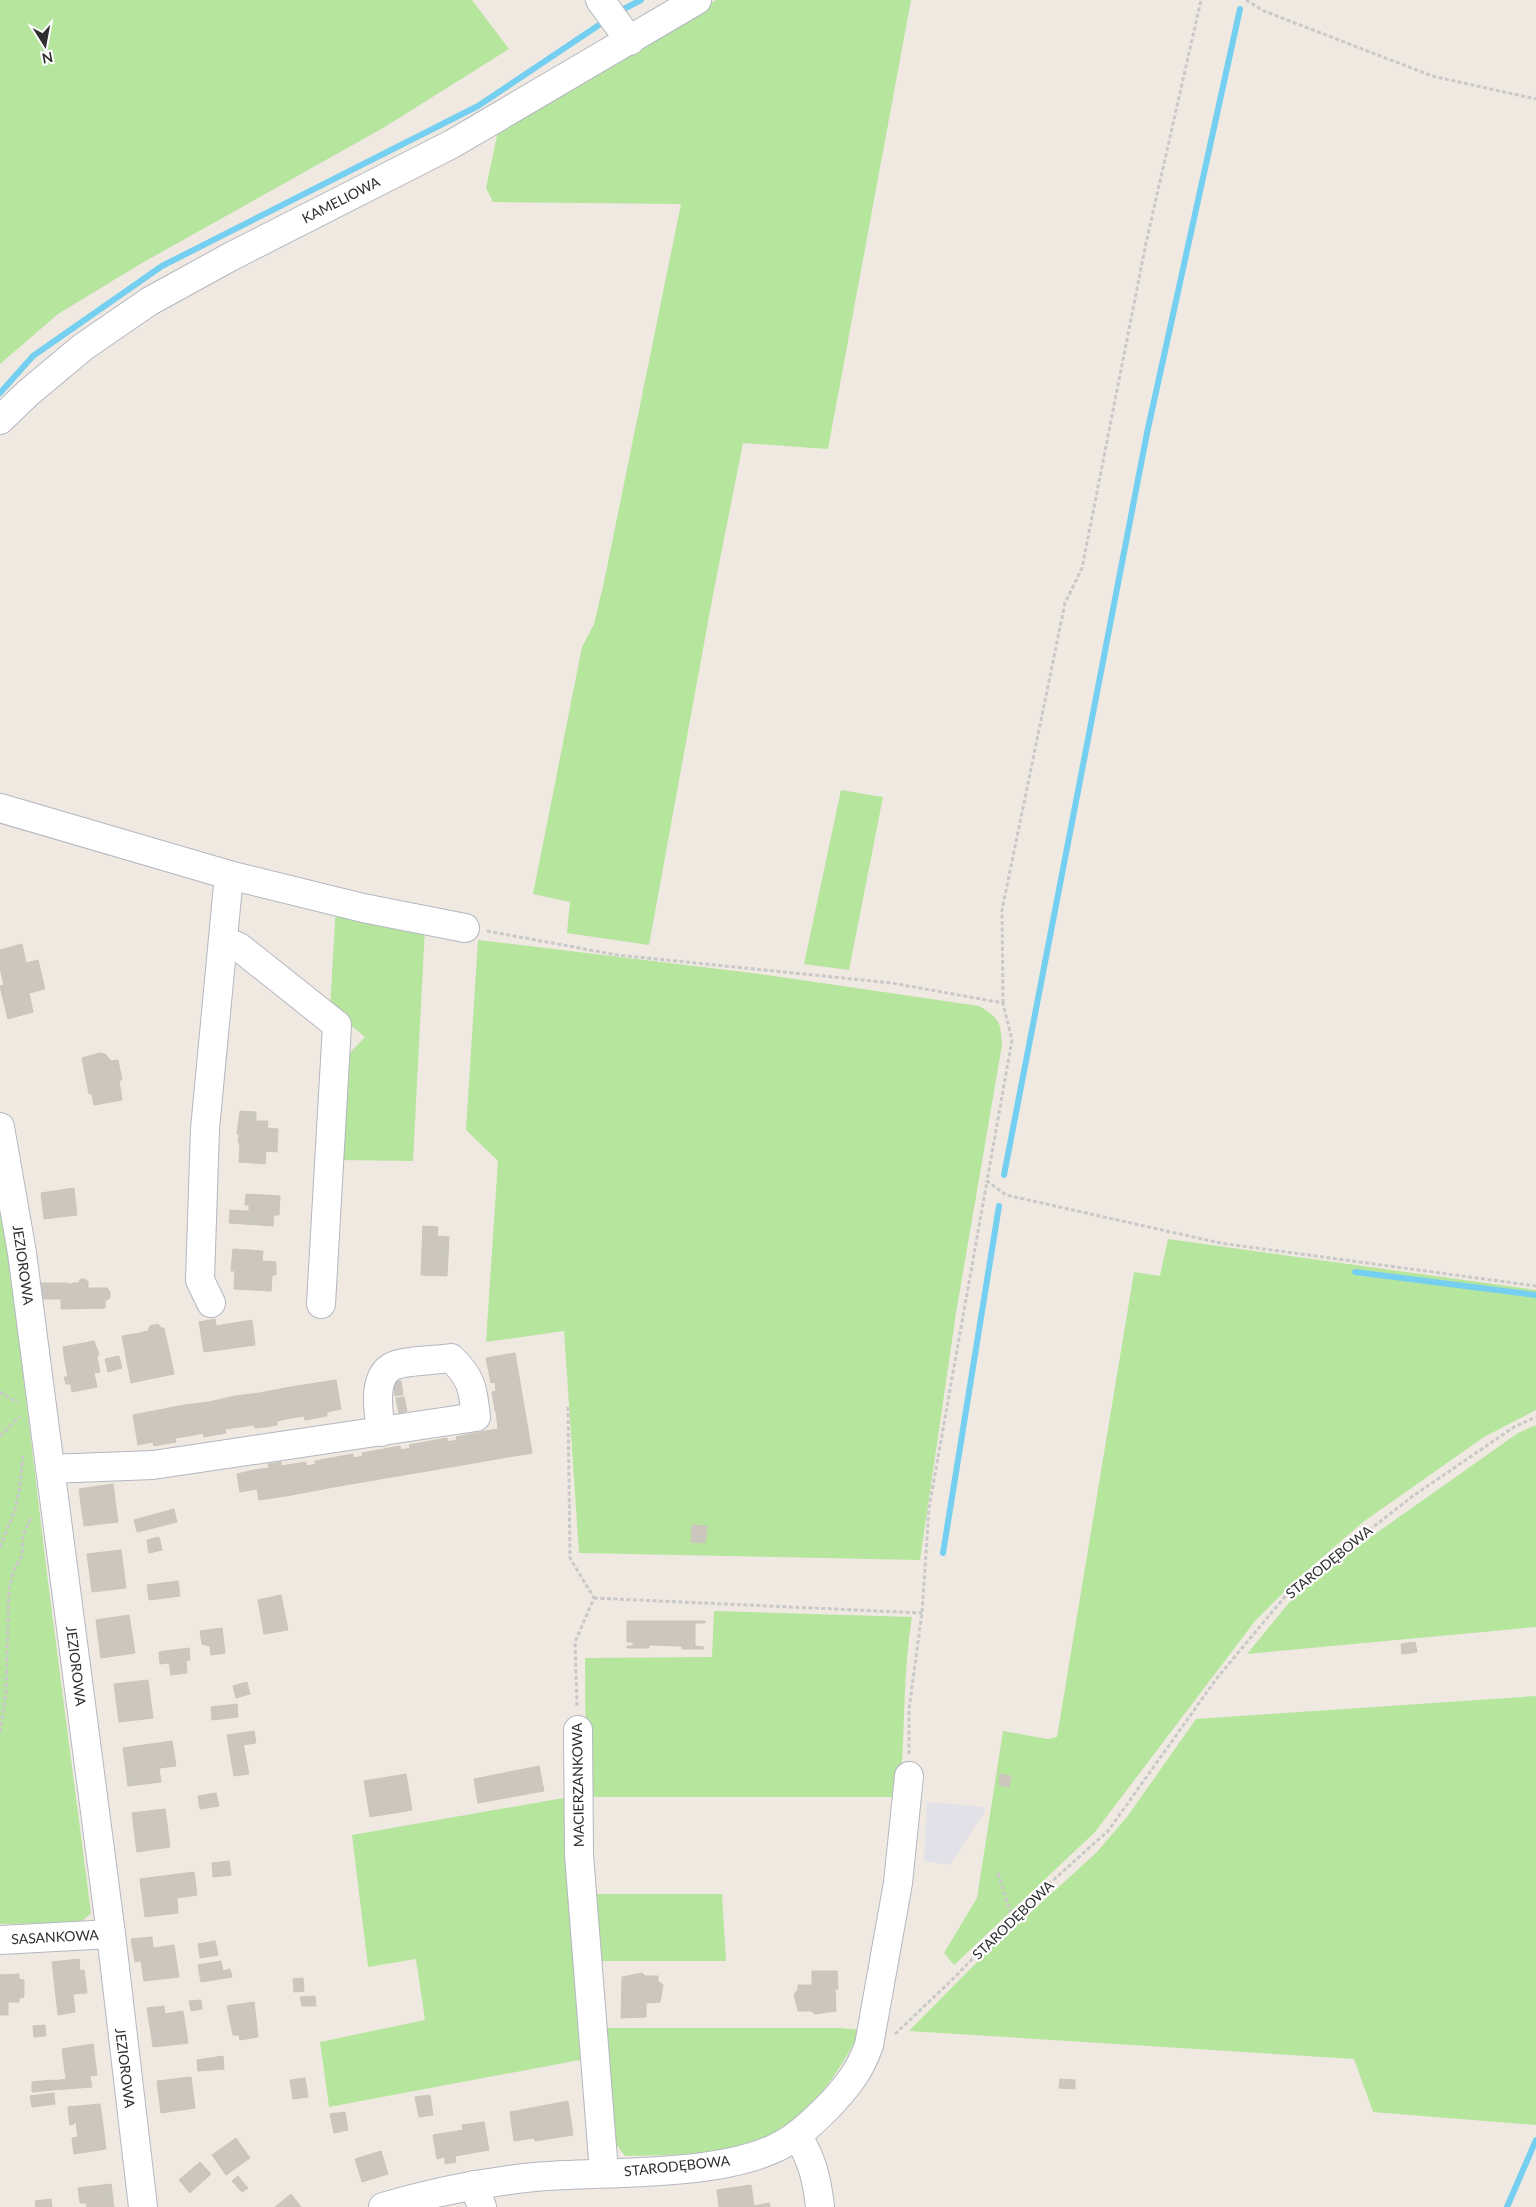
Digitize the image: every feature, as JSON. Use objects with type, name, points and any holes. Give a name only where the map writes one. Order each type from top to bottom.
[{"type":"street","points":[[600,0],[630,41]]},
{"type":"street","name":"KAMELIOWA","points":[[0,420],[28,393],[83,347],[150,301],[238,253],[452,144],[697,0]]},
{"type":"street","points":[[0,808],[229,875],[363,908],[465,928]]},
{"type":"street","points":[[210,1303],[200,1280],[205,1129],[229,875]]},
{"type":"street","points":[[223,940],[239,947],[337,1025],[321,1304]]},
{"type":"street","name":"JEZIOROWA","points":[[0,1127],[22,1253],[111,1934],[143,2207]]},
{"type":"street","points":[[51,1481],[381,1432]]},
{"type":"street","name":"MACIERZANKOWA","points":[[578,1730],[579,1855],[604,2172]]},
{"type":"street","points":[[869,2045],[898,1883],[909,1776]]},
{"type":"street","name":"SASANKOWA","points":[[0,1940],[111,1934]]},
{"type":"street","name":"STARODĘBOWA","points":[[383,2207],[445,2189],[478,2196],[604,2172],[695,2167],[739,2159],[773,2149],[797,2135],[848,2086],[862,2066],[869,2045]]},
{"type":"street","points":[[797,2135],[809,2154],[817,2177],[820,2207]]},
{"type":"path","points":[[909,1776],[909,1709],[922,1613],[929,1508],[1012,1040],[1003,1003],[1002,910],[1065,603],[1082,568],[1152,214],[1201,0]]},
{"type":"path","points":[[1246,0],[1264,11],[1432,76],[1536,99]]},
{"type":"path","points":[[465,928],[617,955],[892,982],[1003,1003]]},
{"type":"path","points":[[987,1180],[1006,1195],[1017,1199],[1220,1243],[1536,1286]]},
{"type":"path","points":[[0,1392],[21,1406]]},
{"type":"path","points":[[568,1407],[570,1558],[594,1598],[922,1613]]},
{"type":"path","points":[[0,1436],[24,1412],[24,1422]]},
{"type":"path","name":"STARODĘBOWA","points":[[869,2045],[900,2031],[1012,1917],[1108,1831],[1216,1678],[1288,1593],[1413,1496],[1514,1427],[1536,1417]]},
{"type":"path","points":[[0,1548],[18,1494],[24,1447]]},
{"type":"path","points":[[0,1732],[6,1692],[10,1588],[14,1570],[22,1555],[24,1535],[51,1481]]},
{"type":"path","name":"MACIERZANKOWA","points":[[578,1730],[576,1642],[594,1598]]},
{"type":"path","points":[[998,1873],[1012,1917]]},
{"type":"shaded area","points":[[927,1802],[984,1807],[985,1811],[950,1865],[924,1861]]},
{"type":"green space","points":[[0,0],[472,0],[509,49],[383,128],[142,263],[58,314],[0,364]]},
{"type":"green space","points":[[716,0],[911,0],[828,449],[743,443],[712,600],[649,945],[567,933],[570,902],[533,894],[582,647],[594,624],[604,582],[681,204],[493,202],[486,188],[498,131]]},
{"type":"green space","points":[[841,790],[883,797],[849,970],[804,964]]},
{"type":"green space","points":[[336,905],[425,927],[413,1161],[337,1160],[343,1060],[365,1037],[330,1008]]},
{"type":"green space","points":[[478,940],[760,974],[979,1006],[998,1021],[1002,1045],[956,1313],[920,1560],[579,1553],[564,1331],[486,1342],[498,1161],[466,1130]]},
{"type":"green space","points":[[0,1183],[48,1582],[91,1913],[80,1923],[0,1924]]},
{"type":"green space","points":[[1168,1239],[1536,1290],[1536,1410],[1484,1437],[1363,1522],[1295,1581],[1255,1621],[1095,1832],[954,1965],[944,1953],[977,1898],[1003,1731],[1047,1739],[1057,1737],[1134,1272],[1160,1276]]},
{"type":"green space","points":[[1536,1425],[1536,1627],[1247,1654],[1293,1598],[1368,1539],[1518,1433]]},
{"type":"green space","points":[[714,1611],[912,1617],[907,1662],[899,1797],[586,1797],[585,1658],[712,1657]]},
{"type":"green space","points":[[1536,1696],[1536,2125],[1373,2112],[1354,2059],[909,2031],[987,1952],[1096,1853],[1127,1817],[1196,1719]]},
{"type":"green space","points":[[575,1796],[585,2059],[329,2107],[320,2042],[425,2020],[416,1959],[368,1967],[352,1835]]},
{"type":"green space","points":[[587,1894],[722,1894],[726,1961],[594,1961]]},
{"type":"green space","points":[[599,2028],[840,2028],[861,2030],[833,2078],[809,2107],[781,2131],[765,2140],[735,2149],[625,2156],[615,2143]]},
{"type":"building","points":[[22,944],[26,963],[38,960],[45,989],[29,993],[33,1012],[8,1019],[0,986],[4,985],[0,968],[0,950]]},
{"type":"building","points":[[100,1053],[105,1054],[111,1061],[118,1060],[122,1080],[119,1080],[122,1100],[94,1105],[92,1094],[89,1094],[82,1058]]},
{"type":"building","points":[[240,1111],[256,1112],[256,1121],[268,1121],[267,1128],[278,1129],[277,1152],[266,1151],[265,1164],[239,1162],[240,1143],[238,1143],[239,1135],[237,1134]]},
{"type":"building","points":[[74,1188],[77,1215],[44,1219],[41,1193]]},
{"type":"building","points":[[246,1194],[280,1196],[279,1215],[274,1215],[273,1226],[244,1224],[245,1211],[249,1211],[249,1205],[245,1205]]},
{"type":"building","points":[[230,1210],[245,1211],[244,1224],[229,1223]]},
{"type":"building","points":[[423,1226],[438,1227],[437,1236],[449,1237],[447,1276],[421,1275]]},
{"type":"building","points":[[233,1249],[263,1251],[262,1261],[276,1262],[276,1275],[272,1275],[271,1291],[234,1289],[235,1271],[231,1271]]},
{"type":"building","points":[[81,1279],[85,1279],[88,1282],[88,1288],[107,1288],[110,1292],[110,1298],[105,1301],[105,1308],[61,1309],[61,1299],[40,1299],[40,1283],[68,1283],[71,1285],[72,1283],[78,1283]]},
{"type":"building","points":[[215,1319],[216,1326],[252,1320],[255,1345],[204,1352],[199,1322]]},
{"type":"building","points":[[158,1324],[161,1328],[164,1328],[174,1374],[149,1379],[140,1333],[148,1331],[150,1326]]},
{"type":"building","points":[[140,1333],[149,1379],[131,1383],[122,1336]]},
{"type":"building","points":[[94,1341],[99,1354],[97,1357],[65,1362],[63,1347]]},
{"type":"building","points":[[515,1353],[524,1406],[495,1411],[492,1392],[496,1391],[495,1382],[491,1383],[486,1358]]},
{"type":"building","points":[[119,1356],[122,1368],[108,1372],[105,1359]]},
{"type":"building","points":[[97,1357],[100,1372],[94,1373],[97,1387],[72,1392],[71,1384],[66,1384],[64,1377],[68,1377],[65,1362]]},
{"type":"building","points":[[336,1380],[341,1409],[327,1412],[327,1416],[316,1418],[310,1384]]},
{"type":"building","points":[[401,1381],[403,1395],[395,1396],[393,1382]]},
{"type":"building","points":[[310,1384],[316,1418],[305,1420],[304,1416],[291,1418],[285,1388]]},
{"type":"building","points":[[285,1388],[291,1418],[277,1421],[277,1425],[266,1427],[260,1393]]},
{"type":"building","points":[[260,1393],[266,1427],[255,1428],[254,1425],[240,1427],[235,1396]]},
{"type":"building","points":[[235,1396],[240,1427],[225,1429],[226,1433],[215,1435],[209,1402]]},
{"type":"building","points":[[404,1397],[407,1411],[399,1413],[396,1398]]},
{"type":"building","points":[[209,1402],[215,1435],[204,1437],[203,1433],[189,1436],[184,1405]]},
{"type":"building","points":[[184,1405],[189,1436],[175,1438],[176,1442],[164,1444],[159,1410]]},
{"type":"building","points":[[524,1406],[532,1453],[485,1461],[480,1432],[498,1429],[496,1411]]},
{"type":"building","points":[[159,1410],[164,1444],[154,1446],[153,1442],[138,1445],[133,1415]]},
{"type":"building","points":[[480,1432],[480,1436],[457,1440],[456,1437]]},
{"type":"building","points":[[480,1436],[485,1461],[433,1470],[429,1445]]},
{"type":"building","points":[[447,1438],[448,1442],[410,1448],[409,1445]]},
{"type":"building","points":[[429,1445],[433,1470],[386,1478],[382,1453]]},
{"type":"building","points":[[400,1446],[401,1450],[363,1457],[362,1453]]},
{"type":"building","points":[[382,1453],[386,1478],[339,1486],[335,1461]]},
{"type":"building","points":[[353,1454],[353,1458],[315,1465],[315,1461]]},
{"type":"building","points":[[335,1461],[339,1486],[286,1496],[282,1470]]},
{"type":"building","points":[[281,1462],[286,1496],[259,1500],[254,1470],[269,1468],[268,1464]]},
{"type":"building","points":[[306,1462],[306,1466],[282,1470],[281,1466]]},
{"type":"building","points":[[254,1470],[257,1489],[240,1492],[237,1474]]},
{"type":"building","points":[[113,1484],[118,1522],[84,1526],[79,1489]]},
{"type":"building","points":[[174,1509],[177,1522],[137,1532],[134,1520]]},
{"type":"building","points":[[692,1525],[707,1526],[705,1543],[691,1542]]},
{"type":"building","points":[[159,1537],[162,1550],[149,1553],[147,1540]]},
{"type":"building","points":[[121,1550],[126,1588],[92,1592],[87,1554]]},
{"type":"building","points":[[178,1581],[180,1596],[149,1600],[147,1585]]},
{"type":"building","points":[[281,1595],[288,1630],[264,1634],[258,1600]]},
{"type":"building","points":[[129,1615],[135,1653],[101,1658],[96,1620]]},
{"type":"building","points":[[627,1621],[705,1621],[705,1623],[695,1623],[695,1646],[704,1647],[704,1649],[682,1649],[682,1646],[649,1645],[649,1648],[627,1648],[627,1646],[633,1646],[633,1642],[627,1642]]},
{"type":"building","points":[[222,1628],[225,1653],[211,1655],[210,1646],[202,1644],[200,1631]]},
{"type":"building","points":[[1415,1642],[1417,1652],[1402,1654],[1401,1644]]},
{"type":"building","points":[[189,1648],[190,1660],[160,1664],[159,1652]]},
{"type":"building","points":[[186,1660],[187,1673],[171,1675],[169,1663]]},
{"type":"building","points":[[148,1680],[153,1718],[119,1722],[114,1684]]},
{"type":"building","points":[[247,1682],[250,1694],[236,1698],[233,1686]]},
{"type":"building","points":[[237,1704],[238,1717],[212,1720],[211,1707]]},
{"type":"building","points":[[254,1731],[256,1743],[243,1745],[241,1733]]},
{"type":"building","points":[[241,1733],[249,1774],[234,1776],[227,1735]]},
{"type":"building","points":[[172,1741],[176,1766],[159,1768],[161,1782],[128,1786],[123,1748]]},
{"type":"building","points":[[539,1766],[544,1791],[478,1803],[474,1779]]},
{"type":"building","points":[[406,1774],[412,1810],[370,1817],[364,1781]]},
{"type":"building","points":[[1000,1774],[1011,1776],[1009,1787],[999,1785]]},
{"type":"building","points":[[216,1793],[219,1806],[200,1809],[198,1796]]},
{"type":"building","points":[[165,1809],[170,1847],[137,1852],[132,1813]]},
{"type":"building","points":[[229,1861],[231,1875],[213,1877],[212,1863]]},
{"type":"building","points":[[194,1872],[197,1895],[177,1898],[178,1913],[145,1917],[140,1879]]},
{"type":"building","points":[[152,1937],[153,1948],[174,1945],[179,1977],[144,1981],[141,1961],[135,1962],[131,1939]]},
{"type":"building","points":[[215,1941],[218,1955],[200,1958],[198,1944]]},
{"type":"building","points":[[79,1959],[80,1971],[84,1970],[87,1993],[73,1994],[75,2012],[58,2015],[52,1962]]},
{"type":"building","points":[[221,1961],[223,1971],[230,1969],[232,1977],[201,1982],[198,1965]]},
{"type":"building","points":[[812,1971],[837,1971],[838,1989],[835,1989],[836,2011],[815,2014],[811,2011],[798,2011],[794,1994],[798,1990],[798,1985],[812,1985]]},
{"type":"building","points":[[642,1973],[645,1976],[658,1976],[658,1981],[663,1985],[660,2002],[646,2003],[646,2017],[621,2018],[622,1977]]},
{"type":"building","points":[[19,1974],[19,2002],[0,2002],[0,1975]]},
{"type":"building","points":[[303,1978],[304,1991],[294,1992],[293,1979]]},
{"type":"building","points":[[19,1979],[24,1980],[24,1997],[19,1998]]},
{"type":"building","points":[[315,1996],[316,2006],[302,2006],[300,1997]]},
{"type":"building","points":[[201,2000],[202,2009],[191,2011],[189,2001]]},
{"type":"building","points":[[0,2002],[8,2002],[8,2015],[0,2015]]},
{"type":"building","points":[[254,2002],[258,2037],[240,2040],[239,2035],[233,2035],[227,2006]]},
{"type":"building","points":[[164,2006],[165,2014],[183,2011],[188,2043],[153,2047],[147,2008]]},
{"type":"building","points":[[45,2025],[46,2036],[34,2037],[33,2026]]},
{"type":"building","points":[[93,2044],[97,2075],[66,2079],[62,2049]]},
{"type":"building","points":[[223,2056],[224,2069],[198,2071],[197,2060]]},
{"type":"building","points":[[90,2076],[92,2087],[52,2090],[52,2081]]},
{"type":"building","points":[[191,2077],[195,2108],[161,2113],[157,2081]]},
{"type":"building","points":[[305,2078],[308,2097],[293,2099],[290,2080]]},
{"type":"building","points":[[1060,2079],[1075,2080],[1075,2089],[1059,2088]]},
{"type":"building","points":[[52,2080],[52,2090],[32,2092],[32,2082]]},
{"type":"building","points":[[54,2093],[55,2104],[32,2107],[30,2096]]},
{"type":"building","points":[[430,2095],[433,2115],[419,2117],[415,2097]]},
{"type":"building","points":[[568,2101],[573,2135],[535,2141],[534,2138],[514,2141],[510,2112]]},
{"type":"building","points":[[100,2104],[103,2126],[77,2130],[76,2122],[70,2123],[68,2107]]},
{"type":"building","points":[[72,2108],[74,2124],[70,2125],[68,2109]]},
{"type":"building","points":[[345,2112],[348,2130],[334,2133],[330,2114]]},
{"type":"building","points":[[484,2122],[489,2150],[455,2156],[456,2162],[445,2164],[445,2157],[437,2159],[433,2135],[463,2130],[462,2125]]},
{"type":"building","points":[[103,2126],[106,2149],[74,2154],[72,2138],[78,2137],[77,2130]]},
{"type":"building","points":[[236,2138],[250,2158],[226,2175],[212,2155]]},
{"type":"building","points":[[381,2151],[388,2174],[362,2182],[355,2159]]},
{"type":"building","points":[[200,2162],[211,2174],[190,2193],[179,2180]]},
{"type":"building","points":[[238,2176],[248,2188],[242,2192],[232,2181]]},
{"type":"building","points":[[111,2184],[114,2207],[87,2207],[86,2203],[80,2203],[78,2188]]},
{"type":"building","points":[[751,2185],[754,2206],[769,2203],[770,2207],[719,2207],[717,2190]]},
{"type":"building","points":[[291,2194],[301,2207],[275,2207],[281,2202]]},
{"type":"building","points":[[51,2199],[52,2207],[36,2207],[35,2201]]},
{"type":"waterway","points":[[620,11],[641,0]]},
{"type":"waterway","points":[[1004,1175],[1147,433],[1240,9]]},
{"type":"waterway","points":[[0,393],[33,356],[162,266],[478,106],[605,21]]},
{"type":"waterway","points":[[943,1553],[999,1206]]},
{"type":"waterway","points":[[1355,1272],[1536,1295]]},
{"type":"waterway","points":[[1507,2207],[1536,2140]]}]
